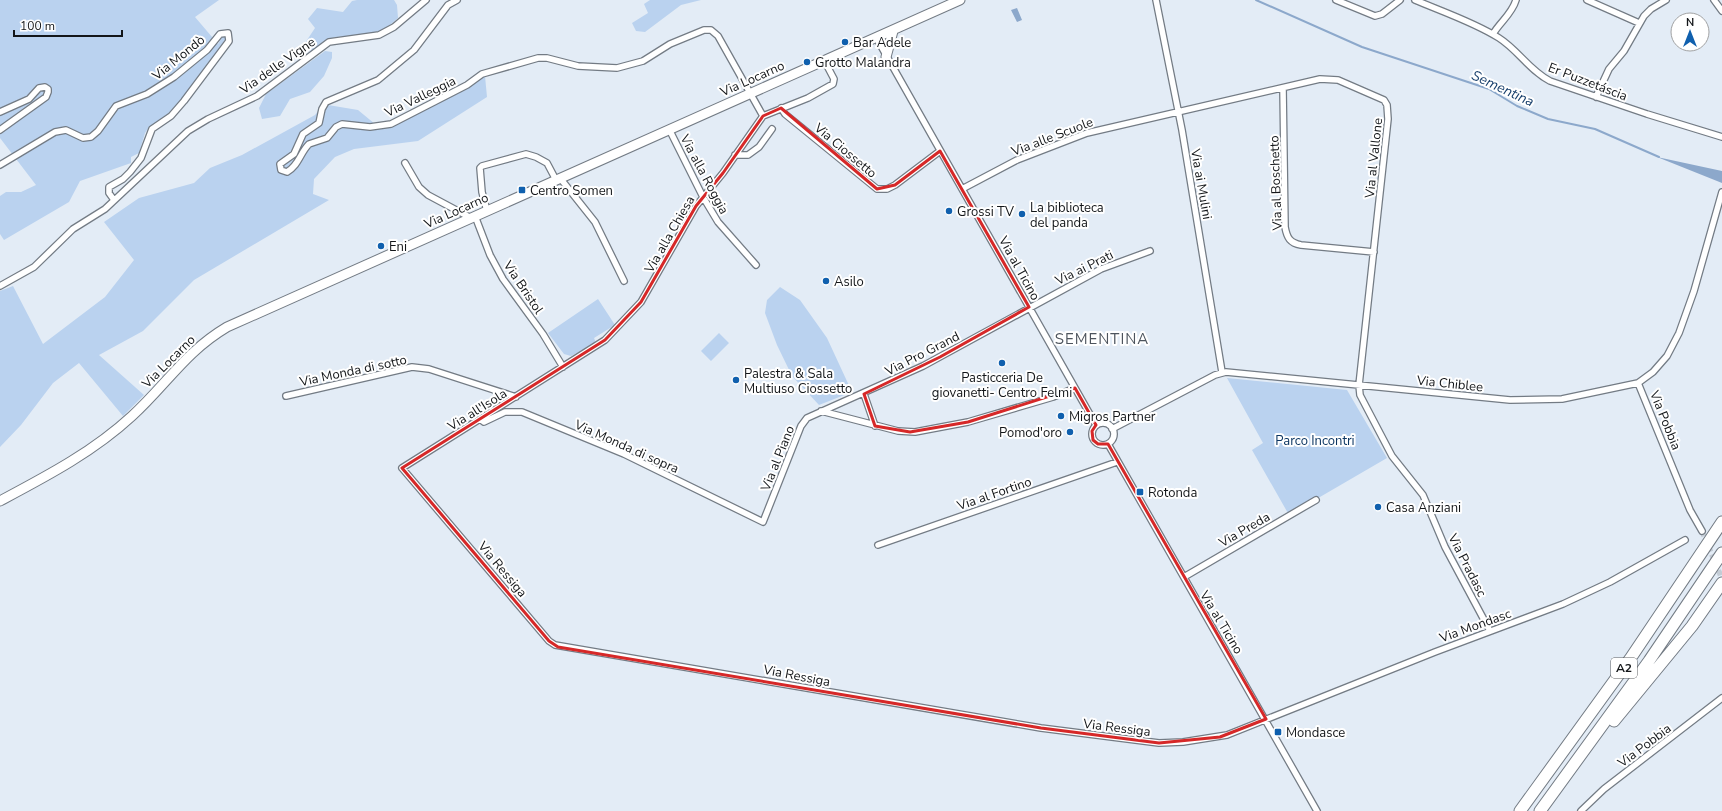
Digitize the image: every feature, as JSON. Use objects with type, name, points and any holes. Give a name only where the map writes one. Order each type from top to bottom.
[{"type":"highway","name":"A2","points":[[1520,811],[1630,659],[1722,522]]},
{"type":"highway","name":"A2","points":[[1540,811],[1649,662],[1722,553]]},
{"type":"highway","name":"A2","points":[[1556,790],[1682,638],[1722,583]]},
{"type":"main road","name":"Via Locarno","points":[[0,501],[60,469],[97,445],[134,414],[191,353],[224,329],[824,60],[877,39],[960,0]]},
{"type":"main road","points":[[886,57],[893,31]]},
{"type":"street","name":"Via delle Vigne","points":[[0,286],[34,266],[73,229],[82,222],[102,211],[188,131],[208,119],[257,96],[329,42],[371,37],[386,32],[398,24],[426,0]]},
{"type":"street","name":"Via Valleggia","points":[[457,0],[448,5],[417,47],[378,80],[326,102],[322,109],[319,123],[303,134],[294,154],[280,164],[281,170],[287,172],[291,169],[300,160],[306,146],[311,142],[327,138],[339,125],[345,124],[370,127],[391,124],[467,85],[482,74],[544,58],[578,66],[622,68],[643,61],[670,44],[706,29],[713,31],[718,36],[750,94]]},
{"type":"street","name":"Via ai Mulini","points":[[1156,0],[1201,242],[1222,372]]},
{"type":"street","points":[[1336,0],[1375,16],[1382,14],[1400,0]]},
{"type":"street","name":"Er Puzzetáscia","points":[[1415,0],[1493,34],[1510,47],[1544,78],[1596,97],[1722,136]]},
{"type":"street","points":[[1493,34],[1501,22],[1511,12],[1516,0]]},
{"type":"street","points":[[1587,0],[1639,23]]},
{"type":"street","points":[[1596,97],[1609,70],[1624,51],[1639,23],[1651,9],[1666,0]]},
{"type":"street","points":[[1714,0],[1722,11]]},
{"type":"street","name":"Via Mondò","points":[[0,165],[55,132],[66,130],[83,138],[92,136],[100,128],[110,112],[116,106],[147,94],[163,84],[207,50],[220,34],[228,33],[229,41],[188,96],[171,116],[150,132],[138,162],[127,176],[109,187],[109,193],[114,200]]},
{"type":"street","name":"Via al Ticino","points":[[877,39],[1096,425]]},
{"type":"street","points":[[750,94],[763,116],[808,98],[834,83],[834,79],[824,60]]},
{"type":"street","name":"Via al Vallone","points":[[1177,112],[1320,79],[1331,78],[1374,94],[1387,103],[1388,119],[1359,385]]},
{"type":"street","points":[[0,112],[29,99],[40,87],[45,87],[48,89],[46,97],[0,130]]},
{"type":"street","name":"Via al Boschetto","points":[[1283,88],[1286,227],[1289,239],[1292,243],[1301,245],[1374,252]]},
{"type":"street","name":"Via Ciossetto","points":[[781,108],[785,114],[826,146],[873,187],[880,190],[895,185],[940,151]]},
{"type":"street","name":"Via alle Scuole","points":[[962,189],[1017,160],[1069,139],[1094,131],[1177,112]]},
{"type":"street","name":"Via alla Chiesa","points":[[563,368],[600,344],[632,313],[652,285],[674,242],[703,197],[723,173],[763,116]]},
{"type":"street","name":"Via alla Roggia","points":[[670,129],[703,197],[722,228],[756,265]]},
{"type":"street","points":[[735,155],[748,155],[759,147],[772,129]]},
{"type":"street","points":[[486,211],[482,192],[480,168],[482,166],[526,154],[536,157],[547,163],[558,179],[589,213],[624,281]]},
{"type":"street","points":[[405,163],[419,187],[428,195],[473,217]]},
{"type":"street","name":"Via Chiblee","points":[[1222,372],[1510,400],[1535,401],[1580,396],[1638,383],[1661,364],[1674,344],[1694,292],[1722,192]]},
{"type":"street","name":"Via Bristol","points":[[473,217],[490,255],[503,279],[543,334],[563,368]]},
{"type":"street","name":"Via ai Prati","points":[[1029,307],[1101,269],[1150,251]]},
{"type":"street","name":"Via Pro Grand","points":[[821,411],[864,394],[940,357],[1029,307]]},
{"type":"street","name":"Via Monda di sotto","points":[[286,396],[412,367],[429,369],[516,397]]},
{"type":"street","name":"Via all'Isola","points":[[402,468],[563,368]]},
{"type":"street","points":[[1112,429],[1222,372]]},
{"type":"street","name":"Via Pobbia","points":[[1638,383],[1690,510],[1702,531]]},
{"type":"street","name":"Via Pradasc","points":[[1359,385],[1361,399],[1392,456],[1423,494],[1445,547],[1490,631]]},
{"type":"street","points":[[821,411],[875,426],[910,432],[968,422],[1053,397],[1075,388]]},
{"type":"street","points":[[864,394],[875,426]]},
{"type":"street","name":"Via al Piano","points":[[763,522],[803,422],[821,411]]},
{"type":"street","name":"Via Monda di sopra","points":[[480,419],[484,422],[505,412],[522,412],[624,454],[763,522]]},
{"type":"street","points":[[1105,423],[1112,429],[1114,437],[1108,444],[1098,444],[1093,440],[1092,431],[1096,425],[1105,423]]},
{"type":"street","name":"Via al Ticino","points":[[1108,444],[1266,719],[1317,811]]},
{"type":"street","name":"Via al Fortino","points":[[878,545],[1118,462]]},
{"type":"street","name":"Via Ressiga","points":[[402,468],[549,641],[558,647],[743,676],[1034,727],[1159,743],[1183,742],[1220,737],[1266,719]]},
{"type":"street","name":"Via Preda","points":[[1184,577],[1316,500]]},
{"type":"street","name":"Via Mondasc","points":[[1266,719],[1490,631],[1579,598],[1685,540]]},
{"type":"street","name":"Via Pobbia","points":[[1581,811],[1604,789],[1722,698]]},
{"type":"highlighted area","points":[[781,108],[877,189],[895,185],[940,151],[1029,307],[940,357],[864,394],[875,426],[910,432],[968,422],[1075,388],[1096,425],[1092,431],[1093,440],[1098,444],[1108,444],[1266,719],[1220,737],[1159,743],[1041,728],[558,647],[549,641],[402,468],[605,340],[641,302],[696,206],[723,173],[763,116]]},
{"type":"green space","points":[[0,0],[219,0],[195,17],[218,44],[222,37],[227,37],[188,91],[169,113],[149,127],[145,133],[139,153],[131,157],[131,163],[80,181],[69,202],[4,240],[0,234],[0,196],[6,192],[21,192],[36,185],[0,138]]},
{"type":"green space","points":[[394,0],[397,5],[398,18],[384,30],[362,35],[335,37],[311,52],[303,46],[315,28],[308,19],[317,8],[343,12],[352,1]]},
{"type":"green space","points":[[650,0],[701,0],[681,5],[645,32],[636,31],[632,23],[648,13],[644,4]]},
{"type":"green space","points":[[325,51],[332,52],[332,58],[324,76],[310,92],[290,99],[280,116],[262,119],[259,108],[266,94]]},
{"type":"green space","points":[[485,76],[487,97],[418,141],[354,149],[335,157],[314,179],[313,194],[329,200],[194,280],[143,331],[99,355],[144,395],[123,416],[79,363],[53,383],[21,425],[0,447],[0,291],[13,286],[43,344],[105,297],[134,260],[104,222],[139,198],[194,183],[210,168],[242,155],[315,115],[322,106],[328,105],[358,110],[381,129],[402,121],[472,85]]},
{"type":"green space","points":[[780,287],[800,300],[827,338],[852,392],[819,405],[792,376],[777,345],[765,313],[767,300]]},
{"type":"green space","points":[[598,299],[615,325],[594,338],[596,343],[571,356],[564,354],[548,333]]},
{"type":"green space","points":[[719,333],[729,343],[711,361],[701,351]]},
{"type":"green space","name":"Parco Incontri","points":[[1227,378],[1347,390],[1387,458],[1289,515],[1252,450],[1263,443]]},
{"type":"shaded area","points":[[1017,8],[1022,20],[1017,22],[1011,10]]},
{"type":"shaded area","points":[[1657,157],[1722,171],[1722,183]]},
{"type":"waterway","name":"Sementina","points":[[1256,0],[1362,47],[1489,89],[1517,106],[1548,119],[1595,129],[1659,157]]},
{"type":"tunnel","points":[[1702,531],[1722,579]]},
{"type":"place","name":"Bar Adele","points":[[845,42]]},
{"type":"place","name":"Grotto Malandra","points":[[807,62]]},
{"type":"place","name":"Centro Somen","points":[[522,190]]},
{"type":"place","name":"Grossi TV","points":[[949,211]]},
{"type":"place","name":"La biblioteca del panda","points":[[1022,214]]},
{"type":"place","name":"Eni","points":[[381,246]]},
{"type":"place","name":"Asilo","points":[[826,281]]},
{"type":"place","name":"Pasticceria De giovanetti- Centro Felmi","points":[[1002,363]]},
{"type":"place","name":"Palestra & Sala Multiuso Ciossetto","points":[[736,380]]},
{"type":"place","name":"Migros Partner","points":[[1061,416]]},
{"type":"place","name":"Pomod'oro","points":[[1070,432]]},
{"type":"place","name":"Rotonda","points":[[1140,492]]},
{"type":"place","name":"Casa Anziani","points":[[1378,507]]},
{"type":"place","name":"Mondasce","points":[[1278,732]]},
{"type":"district","name":"SEMENTINA","points":[[1102,339]]}]
